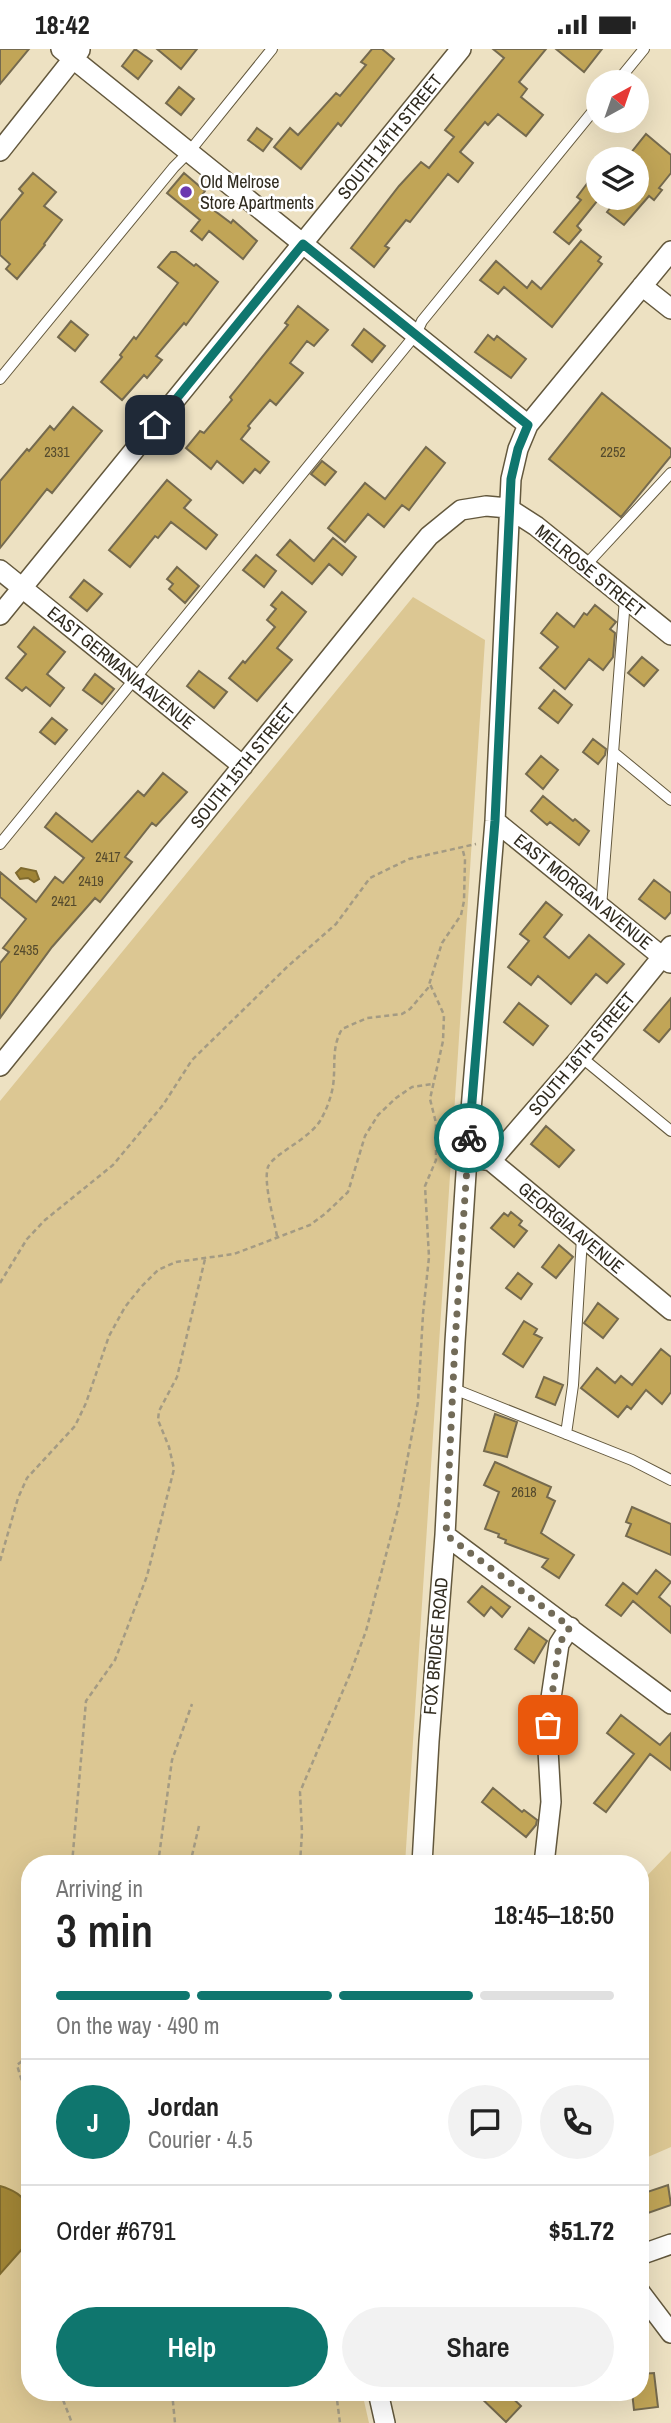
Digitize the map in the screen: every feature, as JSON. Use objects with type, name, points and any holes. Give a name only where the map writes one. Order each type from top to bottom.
[{"type":"street","name":"SOUTH 14TH STREET","points":[[0,615],[461,49]]},
{"type":"street","points":[[0,151],[72,52],[189,152],[528,425],[671,251]]},
{"type":"street","points":[[642,286],[671,309]]},
{"type":"street","name":"FOX BRIDGE ROAD","points":[[423,1855],[446,1535],[467,1158],[494,831],[511,479],[518,449],[528,425]]},
{"type":"street","name":"SOUTH 15TH STREET","points":[[0,1066],[429,536],[461,510],[486,506],[509,508]]},
{"type":"street","name":"MELROSE STREET","points":[[509,508],[536,526],[671,635]]},
{"type":"street","name":"EAST GERMANIA AVENUE","points":[[0,571],[243,766]]},
{"type":"street","name":"EAST MORGAN AVENUE","points":[[494,831],[668,955]]},
{"type":"street","name":"SOUTH 16TH STREET","points":[[491,1161],[668,955]]},
{"type":"street","points":[[467,1158],[491,1161]]},
{"type":"street","name":"GEORGIA AVENUE","points":[[491,1161],[671,1310]]},
{"type":"street","points":[[446,1535],[671,1704]]},
{"type":"street","points":[[545,1855],[551,1802],[548,1750],[551,1698],[559,1644],[570,1627]]},
{"type":"street","points":[[649,2252],[671,2244]]},
{"type":"street","points":[[649,2304],[671,2333]]},
{"type":"street","points":[[380,2401],[385,2423]]},
{"type":"lane","points":[[0,379],[272,49]]},
{"type":"lane","points":[[627,70],[644,49]]},
{"type":"lane","points":[[0,844],[416,334],[422,321],[586,120]]},
{"type":"lane","points":[[585,566],[670,475]]},
{"type":"lane","points":[[601,907],[625,599]]},
{"type":"lane","points":[[613,752],[671,800]]},
{"type":"lane","points":[[581,1057],[671,1131]]},
{"type":"lane","points":[[566,1434],[573,1385],[582,1238]]},
{"type":"lane","points":[[454,1389],[632,1461],[671,1480]]},
{"type":"path","points":[[0,1283],[27,1239],[45,1220],[113,1165],[163,1105],[192,1060],[287,967],[336,924],[370,878],[409,859],[462,847],[494,831]]},
{"type":"path","points":[[277,1236],[269,1190],[269,1164],[303,1140],[319,1122],[333,1087],[334,1049],[342,1029],[367,1018],[402,1014],[418,1001],[430,984],[442,943],[461,915],[464,901],[462,847]]},
{"type":"path","points":[[301,1855],[300,1792],[366,1631],[398,1509],[418,1402],[422,1314],[429,1257],[425,1187],[436,1160],[436,1123],[430,1099],[443,1041],[444,1014],[430,984]]},
{"type":"path","points":[[0,1561],[18,1498],[27,1478],[75,1426],[86,1403],[109,1336],[125,1307],[158,1271],[176,1262],[234,1254],[310,1224],[348,1192],[365,1136],[378,1115],[412,1087],[433,1084]]},
{"type":"path","points":[[73,1855],[86,1701],[115,1660],[147,1577],[174,1469],[158,1420],[159,1411],[177,1377],[205,1259]]},
{"type":"path","points":[[159,1855],[172,1760],[192,1704]]},
{"type":"path","points":[[192,1855],[199,1826]]},
{"type":"path","points":[[21,2062],[17,2064],[21,2078]]},
{"type":"path","points":[[63,2401],[72,2423]]},
{"type":"path","points":[[173,2401],[175,2423]]},
{"type":"path","points":[[337,2401],[340,2423]]},
{"type":"shaded area","points":[[413,597],[485,640],[406,1855],[21,1855],[21,2401],[364,2401],[369,2423],[0,2423],[0,1101]]},
{"type":"shaded area","points":[[21,868],[36,871],[39,879],[34,882],[28,878],[20,879],[16,873]]},
{"type":"shaded area","points":[[671,1851],[671,2147],[649,2157],[649,1874]]},
{"type":"shaded area","points":[[0,2186],[21,2196],[21,2250],[0,2274]]},
{"type":"building","points":[[0,49],[29,49],[0,84]]},
{"type":"building","points":[[135,49],[152,61],[138,79],[122,66]]},
{"type":"building","points":[[157,49],[197,49],[181,69]]},
{"type":"building","points":[[372,49],[382,49],[394,59],[341,126],[338,123],[301,169],[274,147],[290,128],[298,135],[336,93],[340,96],[366,65],[361,62]]},
{"type":"building","points":[[493,49],[546,49],[519,82],[527,89],[521,97],[543,115],[526,136],[498,114],[488,125],[485,122],[460,152],[473,163],[458,182],[448,174],[410,222],[406,220],[385,246],[389,248],[374,267],[351,248],[421,162],[429,168],[454,137],[445,130],[504,58]]},
{"type":"building","points":[[556,49],[602,49],[584,72]]},
{"type":"building","points":[[179,87],[194,99],[181,115],[166,103]]},
{"type":"building","points":[[257,128],[272,139],[263,151],[248,140]]},
{"type":"building","points":[[646,134],[671,155],[671,173],[659,188],[662,190],[654,200],[649,196],[649,147],[636,147]]},
{"type":"building","points":[[33,173],[56,192],[44,206],[62,220],[17,279],[6,269],[10,264],[0,255],[0,221],[23,193],[19,189]]},
{"type":"building","points":[[184,173],[205,191],[199,199],[231,223],[233,220],[257,241],[243,259],[209,231],[202,240],[191,231],[200,220],[167,193]]},
{"type":"building","points":[[586,185],[586,210],[590,210],[577,226],[581,230],[569,244],[554,232],[581,200],[577,197]]},
{"type":"building","points":[[609,210],[637,210],[624,225],[607,212]]},
{"type":"building","points":[[581,241],[601,257],[598,261],[602,264],[552,327],[504,287],[498,294],[480,280],[496,261],[527,288],[532,281],[541,289]]},
{"type":"building","points":[[171,252],[176,252],[194,266],[196,264],[218,282],[186,325],[184,323],[156,356],[162,360],[147,378],[144,375],[122,400],[101,382],[178,283],[158,267]]},
{"type":"building","points":[[298,306],[328,330],[314,346],[307,341],[290,363],[303,373],[276,405],[270,400],[248,426],[250,428],[241,439],[269,462],[260,473],[255,469],[243,483],[217,461],[211,469],[186,448],[200,431],[204,433],[232,400],[230,397],[288,325],[285,323]]},
{"type":"building","points":[[71,321],[88,335],[75,351],[58,337]]},
{"type":"building","points":[[364,329],[385,346],[372,362],[352,345]]},
{"type":"building","points":[[488,335],[494,340],[497,336],[526,359],[511,378],[475,352]]},
{"type":"building","points":[[602,393],[671,449],[671,456],[621,517],[549,459]]},
{"type":"building","points":[[73,407],[102,431],[52,493],[47,489],[0,548],[0,481],[27,449],[29,451],[50,426],[54,430]]},
{"type":"building","points":[[426,447],[445,463],[409,510],[402,505],[384,527],[368,514],[345,542],[328,528],[365,483],[385,499]]},
{"type":"building","points":[[322,461],[336,472],[325,485],[311,474]]},
{"type":"building","points":[[167,480],[191,500],[184,508],[217,535],[206,549],[171,522],[158,538],[155,536],[130,567],[109,550]]},
{"type":"building","points":[[333,538],[356,557],[342,575],[329,564],[312,584],[277,555],[290,540],[314,561]]},
{"type":"building","points":[[256,555],[276,571],[264,587],[243,570]]},
{"type":"building","points":[[177,567],[199,586],[185,603],[169,589],[173,584],[167,579]]},
{"type":"building","points":[[84,580],[102,594],[87,611],[70,597]]},
{"type":"building","points":[[282,592],[306,612],[277,648],[292,660],[257,701],[229,678],[275,627],[267,620],[276,609],[271,605]]},
{"type":"building","points":[[595,605],[616,622],[610,629],[615,633],[613,657],[603,670],[589,659],[565,689],[540,668],[558,647],[541,633],[557,613],[574,627],[584,613],[587,615]]},
{"type":"building","points":[[34,627],[65,652],[47,674],[64,688],[50,706],[26,687],[22,691],[6,678],[26,654],[18,647]]},
{"type":"building","points":[[642,657],[658,670],[644,686],[628,673]]},
{"type":"building","points":[[199,671],[227,692],[214,708],[187,686]]},
{"type":"building","points":[[95,674],[114,689],[102,704],[83,690]]},
{"type":"building","points":[[554,690],[572,705],[558,723],[539,708]]},
{"type":"building","points":[[52,718],[67,730],[55,744],[40,732]]},
{"type":"building","points":[[593,739],[606,749],[598,764],[583,752]]},
{"type":"building","points":[[541,756],[558,770],[543,789],[526,774]]},
{"type":"building","points":[[163,773],[187,792],[156,826],[152,823],[125,857],[132,862],[100,902],[95,898],[52,947],[0,1018],[0,963],[9,952],[3,948],[26,919],[0,897],[0,872],[36,902],[55,877],[63,883],[84,858],[45,827],[56,813],[92,842],[138,791],[144,796]]},
{"type":"building","points":[[543,796],[589,831],[579,845],[550,822],[547,825],[531,811]]},
{"type":"building","points":[[654,880],[671,893],[671,912],[665,919],[639,899]]},
{"type":"building","points":[[546,902],[562,915],[544,937],[569,958],[589,935],[624,964],[607,983],[596,974],[571,1004],[538,976],[531,985],[508,967],[529,941],[520,934]]},
{"type":"building","points":[[671,998],[671,1028],[659,1042],[644,1030]]},
{"type":"building","points":[[519,1003],[548,1026],[533,1045],[504,1022]]},
{"type":"building","points":[[546,1126],[574,1150],[559,1167],[531,1144]]},
{"type":"building","points":[[511,1212],[522,1221],[519,1225],[527,1231],[514,1247],[491,1228],[504,1213],[508,1216]]},
{"type":"building","points":[[559,1245],[573,1257],[556,1278],[542,1267]]},
{"type":"building","points":[[518,1273],[532,1284],[521,1299],[506,1288]]},
{"type":"building","points":[[598,1303],[618,1319],[603,1338],[584,1323]]},
{"type":"building","points":[[524,1321],[537,1329],[534,1334],[542,1338],[523,1367],[503,1354]]},
{"type":"building","points":[[661,1349],[671,1357],[671,1392],[662,1404],[646,1390],[631,1409],[627,1406],[618,1417],[581,1388],[597,1368],[615,1383],[621,1376],[632,1385]]},
{"type":"building","points":[[544,1377],[563,1385],[555,1405],[536,1397]]},
{"type":"building","points":[[495,1414],[517,1422],[507,1457],[484,1451]]},
{"type":"building","points":[[495,1462],[551,1487],[547,1497],[555,1501],[541,1533],[574,1555],[559,1578],[542,1567],[548,1559],[505,1543],[506,1540],[498,1537],[499,1534],[485,1529],[499,1492],[484,1485]]},
{"type":"building","points":[[632,1507],[671,1524],[671,1555],[626,1536],[631,1524],[626,1522]]},
{"type":"building","points":[[656,1570],[671,1582],[659,1597],[671,1607],[671,1633],[633,1601],[621,1616],[606,1605],[623,1583],[637,1594]]},
{"type":"building","points":[[482,1586],[510,1607],[502,1617],[491,1607],[484,1616],[468,1602]]},
{"type":"building","points":[[529,1628],[547,1641],[534,1663],[515,1649]]},
{"type":"building","points":[[621,1715],[660,1745],[671,1733],[671,1770],[650,1754],[606,1812],[594,1803],[634,1754],[607,1733]]},
{"type":"building","points":[[493,1788],[522,1812],[524,1810],[537,1820],[526,1837],[482,1802]]},
{"type":"building","points":[[668,2185],[671,2205],[649,2213],[649,2191]]},
{"type":"building","points":[[649,2373],[654,2373],[658,2407],[634,2410],[633,2401],[649,2401]]},
{"type":"building","points":[[484,2401],[516,2401],[521,2406],[506,2422]]},
{"type":"way so far","points":[[469,1138],[455,1342],[446,1535],[570,1627],[559,1644],[548,1725]]},
{"type":"place","name":"Old Melrose Store Apartments","points":[[186,192]]},
{"type":"route","points":[[155,425],[303,244],[528,425],[518,449],[511,479],[495,821],[469,1138]]}]
